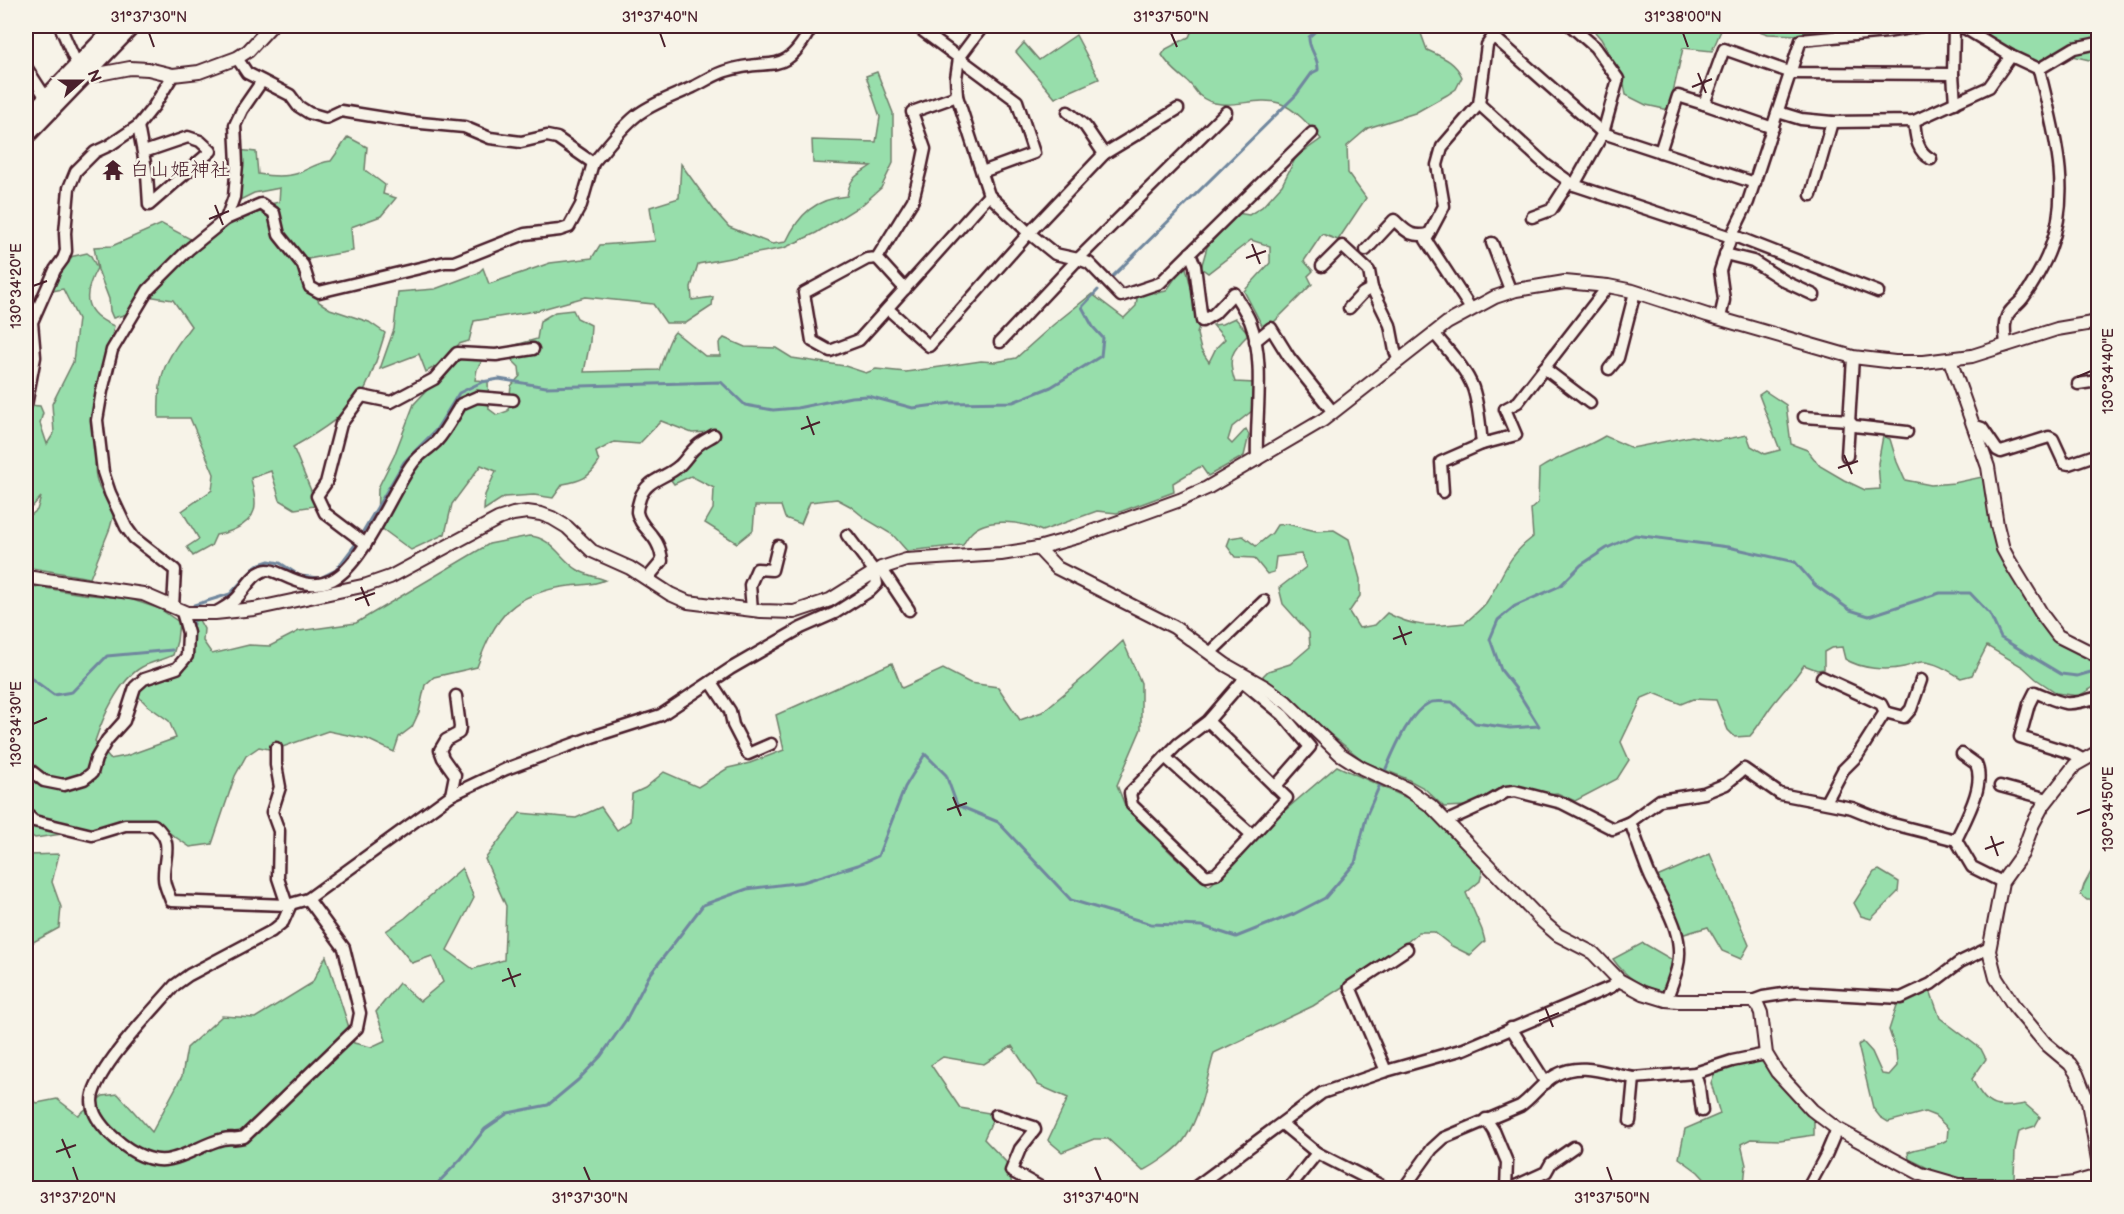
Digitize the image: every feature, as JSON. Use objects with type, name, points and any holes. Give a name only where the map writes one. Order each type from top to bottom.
[{"type":"main road","points":[[26,136],[116,26]]},
{"type":"main road","points":[[26,119],[46,98],[132,26]]},
{"type":"street","points":[[60,26],[79,71],[130,68],[148,69],[173,75],[199,72],[237,58],[248,51],[271,26]]},
{"type":"street","points":[[26,767],[44,781],[64,785],[84,779],[92,773],[106,740],[124,721],[135,687],[144,679],[177,668],[187,656],[189,633],[181,611],[175,570],[134,538],[126,527],[103,472],[97,420],[112,351],[148,290],[189,249],[226,219],[261,204],[276,218],[281,238],[303,265],[310,287],[319,292],[445,262],[454,262],[525,234],[569,227],[581,205],[593,163],[637,114],[725,71],[747,66],[775,65],[789,58],[802,46],[812,26]]},
{"type":"street","points":[[916,26],[1017,101],[1034,153],[982,172]]},
{"type":"street","points":[[983,26],[959,58],[956,78],[957,96],[989,195],[1055,254],[1089,263],[1121,297],[1160,283],[1312,133]]},
{"type":"street","points":[[1471,309],[1426,240],[1444,206],[1437,165],[1442,147],[1479,104],[1487,45],[1500,26]]},
{"type":"street","points":[[1532,217],[1551,210],[1572,184],[1603,133],[1618,79],[1595,47],[1571,26]]},
{"type":"street","points":[[1720,318],[1724,300],[1720,271],[1725,254],[1755,183],[1802,40],[1886,32],[1921,26]]},
{"type":"street","points":[[1954,26],[1955,103]]},
{"type":"street","points":[[1962,26],[2011,56],[2039,69]]},
{"type":"street","points":[[1493,36],[1603,133],[1755,183]]},
{"type":"street","points":[[2039,69],[2073,48],[2098,43]]},
{"type":"street","points":[[1704,104],[1724,49],[1792,73],[1953,74]]},
{"type":"street","points":[[1778,112],[1801,119],[1832,122],[1914,121],[1989,87],[2011,56]]},
{"type":"street","points":[[237,58],[248,73],[290,95],[298,106],[309,113],[326,118],[341,111],[410,123],[464,127],[490,138],[521,142],[547,136],[557,138],[593,163]]},
{"type":"street","points":[[26,67],[46,98]]},
{"type":"street","points":[[2006,346],[2005,320],[2024,297],[2050,251],[2059,219],[2062,195],[2060,164],[2039,69]]},
{"type":"street","points":[[26,405],[35,357],[29,322],[66,251],[69,188],[76,171],[95,152],[138,126],[154,106],[173,75]]},
{"type":"street","points":[[226,219],[234,196],[237,164],[235,125],[242,110],[262,81]]},
{"type":"street","points":[[877,258],[913,200],[921,168],[925,149],[912,112],[957,96]]},
{"type":"street","points":[[1660,152],[1678,96],[1773,128]]},
{"type":"street","points":[[1479,104],[1546,165],[1572,184],[1731,236],[1878,292]]},
{"type":"street","points":[[888,309],[929,346],[1029,233],[1104,154],[1179,109]]},
{"type":"street","points":[[1068,112],[1085,126],[1104,154]]},
{"type":"street","points":[[1000,342],[1078,259],[1226,112]]},
{"type":"street","points":[[1914,121],[1920,149],[1931,159]]},
{"type":"street","points":[[1810,195],[1832,122]]},
{"type":"street","points":[[138,126],[144,152],[149,205],[210,151],[200,141],[188,137],[144,152]]},
{"type":"street","points":[[877,258],[867,259],[804,293],[812,342],[830,351],[859,340],[989,195]]},
{"type":"street","points":[[1366,250],[1394,220],[1417,237],[1429,234]]},
{"type":"street","points":[[1492,243],[1510,292]]},
{"type":"street","points":[[1322,266],[1342,246],[1369,271],[1372,288],[1386,315],[1399,361]]},
{"type":"street","points":[[1190,253],[1195,266],[1202,321],[1214,314],[1234,293],[1250,322],[1255,341],[1259,402],[1256,434],[1257,460]]},
{"type":"street","points":[[1725,254],[1753,261],[1786,282],[1814,295]]},
{"type":"street","points":[[877,258],[905,289]]},
{"type":"street","points":[[26,577],[135,592],[181,611],[215,613],[254,609],[390,578],[498,519],[527,512],[552,518],[567,527],[592,551],[630,568],[670,594],[688,602],[752,610],[794,612],[830,600],[878,570],[912,559],[1001,554],[1038,548],[1077,537],[1207,488],[1297,437],[1333,412],[1434,333],[1471,309],[1510,292],[1565,282],[1608,286],[1853,357],[1895,362],[1950,360],[2006,346],[2057,329],[2098,322]]},
{"type":"street","points":[[1443,492],[1441,462],[1482,444],[1516,435],[1505,409],[1518,402],[1608,286]]},
{"type":"street","points":[[1349,308],[1363,293],[1372,288]]},
{"type":"street","points":[[1609,369],[1618,358],[1635,292]]},
{"type":"street","points":[[1255,341],[1271,328],[1289,357],[1333,412]]},
{"type":"street","points":[[1434,333],[1463,369],[1472,387],[1482,444]]},
{"type":"street","points":[[366,544],[325,513],[317,496],[326,483],[340,424],[362,396],[391,402],[434,379],[457,353],[496,355],[533,349]]},
{"type":"street","points":[[1847,456],[1853,357]]},
{"type":"street","points":[[1950,360],[1988,466],[2003,549],[2043,616],[2058,636],[2098,656]]},
{"type":"street","points":[[1544,368],[1590,402]]},
{"type":"street","points":[[2078,384],[2098,381]]},
{"type":"street","points":[[215,613],[236,600],[263,570],[272,569],[287,579],[305,584],[321,584],[334,579],[348,567],[366,544],[413,462],[448,427],[461,404],[477,397],[513,400]]},
{"type":"street","points":[[1804,417],[1848,420],[1854,426],[1907,432]]},
{"type":"street","points":[[1973,425],[1982,428],[1997,450],[2001,452],[2049,437],[2053,439],[2064,463],[2069,464],[2098,454]]},
{"type":"street","points":[[647,579],[662,561],[657,540],[637,513],[643,491],[659,477],[679,466],[696,445],[714,435]]},
{"type":"street","points":[[847,535],[909,610]]},
{"type":"street","points":[[752,610],[750,585],[757,569],[772,570],[778,546]]},
{"type":"street","points":[[1038,548],[1057,568],[1174,627],[1244,679],[1283,715],[1310,747],[1275,786]]},
{"type":"street","points":[[26,814],[34,821],[92,835],[125,825],[154,825],[163,833],[167,846],[164,878],[171,901],[289,904],[308,899],[451,795],[506,769],[608,731],[661,715],[801,628],[824,619],[871,590],[877,584],[878,570]]},
{"type":"street","points":[[1210,653],[1264,601]]},
{"type":"street","points":[[1822,677],[1881,704],[1885,712],[1905,717],[1911,709],[1921,680]]},
{"type":"street","points":[[1208,721],[1287,798],[1216,874],[1206,876],[1132,805],[1130,794],[1178,744],[1208,721],[1244,679]]},
{"type":"street","points":[[1244,679],[1265,687],[1286,702],[1340,754],[1362,768],[1407,789],[1431,806],[1543,922],[1558,935],[1593,953],[1619,980],[1643,993],[1666,1000],[1700,1002],[1752,1001],[1796,992],[1901,998],[1931,984],[1960,962],[1989,948]]},
{"type":"street","points":[[711,682],[730,711],[733,725],[748,754],[771,744]]},
{"type":"street","points":[[2082,759],[2071,753],[2020,737],[2029,704],[2035,692],[2062,704],[2072,705],[2095,698],[2098,704]]},
{"type":"street","points":[[451,795],[455,775],[440,750],[446,740],[459,733],[456,696]]},
{"type":"street","points":[[1826,802],[1843,770],[1857,756],[1885,712]]},
{"type":"street","points":[[276,748],[280,787],[272,812],[279,831],[278,878],[289,904],[283,922],[272,931],[189,975],[175,985],[102,1073],[92,1097],[93,1108],[98,1121],[117,1140],[146,1158],[157,1161],[171,1159],[225,1138],[234,1140],[244,1137],[357,1028],[360,1013],[344,948],[308,899]]},
{"type":"street","points":[[2098,752],[2082,759],[2069,771],[2033,824],[2022,854],[2002,882],[1989,948],[1996,978],[2014,1006],[2045,1043],[2070,1064],[2077,1074],[2088,1102],[2098,1160]]},
{"type":"street","points":[[1956,840],[1972,806],[1979,775],[1976,764],[1962,754]]},
{"type":"street","points":[[1165,757],[1252,835]]},
{"type":"street","points":[[1447,821],[1506,792],[1515,791],[1562,803],[1613,829],[1630,822],[1660,800],[1704,793],[1726,784],[1744,769],[1780,794],[1852,808],[1889,823],[1956,840],[1972,867],[2002,882]]},
{"type":"street","points":[[2001,786],[2048,799]]},
{"type":"street","points":[[1630,822],[1650,876],[1672,919],[1676,932],[1679,947],[1678,967],[1666,1000]]},
{"type":"street","points":[[1386,1071],[1350,987],[1407,949]]},
{"type":"street","points":[[1194,1188],[1322,1093],[1386,1071],[1464,1049],[1611,987],[1619,980]]},
{"type":"street","points":[[1752,1001],[1761,1013],[1766,1054],[1777,1072],[1812,1110],[1837,1129],[1921,1173],[1934,1179],[1959,1185],[2057,1185],[2098,1176]]},
{"type":"street","points":[[1511,1028],[1546,1083]]},
{"type":"street","points":[[1404,1188],[1432,1149],[1444,1137],[1520,1106],[1531,1099],[1555,1075],[1573,1068],[1586,1067],[1607,1074],[1634,1078],[1695,1073],[1732,1061],[1766,1054]]},
{"type":"street","points":[[1695,1073],[1699,1087],[1701,1112]]},
{"type":"street","points":[[1630,1121],[1634,1078]]},
{"type":"street","points":[[996,1115],[1034,1127],[1035,1130],[1020,1149],[1011,1171],[1042,1188]]},
{"type":"street","points":[[1486,1119],[1494,1131],[1507,1162],[1506,1188]]},
{"type":"street","points":[[1282,1124],[1317,1153],[1386,1188]]},
{"type":"street","points":[[1808,1188],[1827,1155],[1837,1129]]},
{"type":"street","points":[[1511,1188],[1546,1172],[1551,1163],[1574,1147]]},
{"type":"street","points":[[1289,1188],[1317,1153]]},
{"type":"green space","points":[[1194,26],[1420,26],[1427,50],[1452,63],[1462,77],[1456,89],[1447,95],[1415,113],[1368,128],[1347,146],[1348,173],[1366,198],[1338,240],[1322,234],[1304,261],[1313,271],[1308,276],[1312,284],[1265,331],[1244,291],[1270,263],[1270,246],[1251,240],[1208,273],[1201,268],[1207,247],[1237,213],[1249,215],[1262,207],[1282,185],[1296,157],[1321,139],[1297,114],[1279,103],[1259,101],[1218,104],[1199,95],[1162,55],[1166,49],[1189,37]]},
{"type":"green space","points":[[1590,26],[1723,26],[1712,51],[1683,48],[1669,110],[1646,105],[1626,95],[1623,79],[1601,39]]},
{"type":"green space","points":[[1744,26],[1860,26],[1798,35],[1768,34]]},
{"type":"green space","points":[[1981,26],[2098,26],[2098,62],[2068,55],[2034,63],[1981,31]]},
{"type":"green space","points":[[1076,35],[1099,79],[1055,98],[1016,52],[1024,43],[1039,60]]},
{"type":"green space","points":[[877,72],[893,113],[893,163],[881,188],[863,204],[816,233],[784,248],[698,264],[691,287],[692,300],[713,297],[712,306],[686,323],[666,323],[653,304],[585,297],[535,311],[474,321],[469,341],[459,344],[448,359],[426,372],[419,354],[380,369],[394,329],[398,292],[435,289],[478,273],[483,268],[489,284],[550,263],[592,258],[600,245],[655,241],[650,207],[679,198],[681,164],[729,227],[772,244],[786,242],[797,223],[809,210],[817,204],[847,196],[852,181],[871,166],[813,163],[812,140],[876,142],[880,117],[866,76]]},
{"type":"green space","points":[[348,137],[367,147],[365,170],[385,185],[383,194],[396,198],[381,216],[351,227],[353,251],[308,259],[308,280],[319,302],[330,309],[369,322],[385,333],[372,374],[361,395],[347,410],[293,447],[315,506],[295,509],[280,500],[271,471],[251,478],[255,497],[252,516],[236,529],[216,535],[211,546],[193,556],[187,547],[199,539],[182,511],[212,490],[214,474],[190,418],[159,418],[161,378],[164,368],[191,326],[173,300],[147,296],[127,314],[113,318],[109,299],[98,270],[94,247],[112,246],[162,224],[196,242],[244,210],[279,202],[280,188],[254,193],[232,204],[238,150],[256,152],[258,174],[289,175],[331,161]]},
{"type":"green space","points":[[87,253],[97,268],[89,287],[88,303],[96,315],[114,326],[96,411],[104,425],[95,469],[100,488],[115,510],[90,578],[26,567],[26,519],[37,510],[41,497],[26,511],[26,410],[28,405],[40,406],[43,413],[40,423],[47,444],[54,433],[52,404],[73,362],[78,319],[63,289],[47,292],[52,281],[70,257]]},
{"type":"green space","points":[[1185,264],[1200,321],[1197,334],[1201,350],[1209,362],[1216,348],[1225,339],[1213,325],[1235,318],[1249,334],[1238,345],[1231,361],[1235,382],[1255,383],[1257,407],[1232,427],[1228,440],[1232,444],[1246,429],[1249,435],[1244,456],[1208,476],[1201,466],[1173,483],[1174,492],[1117,513],[1097,511],[1042,531],[1016,523],[986,524],[970,534],[963,545],[907,551],[893,535],[837,499],[810,502],[801,524],[785,518],[781,506],[755,506],[753,530],[737,543],[705,523],[713,509],[714,488],[691,476],[674,484],[668,476],[708,432],[692,433],[661,421],[639,444],[614,442],[596,452],[599,462],[592,472],[580,480],[563,484],[553,498],[534,495],[504,497],[484,510],[485,495],[496,471],[481,465],[452,504],[445,534],[411,550],[377,525],[378,488],[394,456],[414,404],[459,356],[486,355],[477,369],[475,380],[488,381],[489,409],[497,415],[508,411],[511,386],[520,376],[519,367],[501,349],[537,339],[540,321],[555,312],[573,310],[577,318],[591,325],[584,372],[659,370],[675,332],[705,356],[720,356],[719,343],[724,338],[745,347],[776,348],[792,358],[845,366],[866,373],[876,369],[906,372],[1016,358],[1092,294],[1124,318],[1136,306],[1137,298],[1144,292],[1166,291]]},
{"type":"green space","points":[[1765,391],[1786,405],[1791,444],[1807,450],[1820,466],[1865,490],[1880,489],[1878,463],[1883,436],[1890,439],[1905,480],[1931,485],[1982,477],[1988,486],[2013,567],[2030,607],[2053,639],[2098,663],[2094,687],[2079,696],[2057,693],[2023,667],[1987,646],[1972,675],[1961,678],[1942,667],[1927,662],[1889,669],[1866,667],[1845,659],[1842,647],[1831,648],[1824,652],[1824,669],[1817,670],[1804,665],[1750,736],[1735,737],[1728,730],[1716,700],[1693,699],[1681,704],[1654,693],[1642,698],[1621,742],[1629,760],[1617,779],[1575,801],[1557,793],[1548,794],[1507,787],[1494,791],[1477,804],[1444,807],[1424,788],[1365,762],[1265,682],[1263,676],[1268,671],[1290,664],[1310,647],[1309,633],[1283,604],[1279,588],[1306,567],[1301,554],[1276,557],[1274,572],[1267,574],[1254,558],[1235,557],[1227,546],[1230,538],[1243,536],[1256,546],[1272,533],[1277,525],[1287,524],[1316,531],[1334,530],[1349,539],[1360,579],[1360,596],[1349,612],[1359,628],[1375,625],[1387,613],[1416,624],[1465,623],[1486,603],[1516,552],[1533,537],[1531,509],[1538,503],[1539,469],[1605,436],[1632,448],[1692,436],[1716,441],[1747,435],[1751,446],[1765,454],[1780,450],[1759,395]]},
{"type":"green space","points":[[529,536],[544,540],[578,570],[605,580],[549,589],[533,595],[508,610],[491,634],[477,667],[434,677],[425,685],[419,712],[412,727],[399,737],[394,752],[367,739],[328,731],[274,750],[259,747],[246,756],[235,776],[212,844],[190,847],[165,830],[134,825],[95,839],[62,834],[35,838],[26,832],[26,585],[130,599],[160,609],[179,622],[173,655],[146,665],[134,673],[119,690],[107,710],[95,741],[110,759],[126,756],[176,738],[169,721],[133,691],[173,668],[187,652],[191,622],[199,620],[204,629],[203,641],[212,654],[249,645],[270,646],[299,631],[356,623],[489,544]]},
{"type":"green space","points":[[1123,641],[1141,683],[1141,729],[1117,785],[1126,808],[1174,856],[1209,886],[1233,866],[1276,818],[1337,766],[1418,803],[1483,870],[1480,881],[1466,893],[1485,941],[1470,955],[1452,946],[1434,932],[1419,932],[1392,955],[1313,1006],[1214,1053],[1200,1107],[1183,1142],[1160,1161],[1143,1171],[1108,1139],[1094,1139],[1062,1152],[1048,1140],[1068,1098],[1038,1085],[1012,1046],[984,1064],[943,1057],[931,1065],[960,1108],[995,1114],[984,1139],[1006,1162],[1013,1188],[26,1188],[26,1096],[37,1103],[57,1099],[78,1115],[103,1096],[118,1094],[152,1132],[182,1076],[187,1048],[222,1016],[255,1018],[312,983],[326,956],[354,1043],[371,1047],[386,1040],[376,1012],[399,983],[420,1001],[443,982],[432,956],[412,963],[386,931],[405,918],[462,868],[474,898],[447,950],[473,969],[504,960],[506,906],[485,859],[520,813],[576,818],[601,807],[617,830],[630,821],[632,794],[645,788],[664,772],[698,787],[728,768],[750,763],[784,750],[776,715],[892,663],[902,688],[943,669],[970,683],[998,687],[1020,720],[1042,712]]},
{"type":"green space","points":[[59,854],[52,882],[61,907],[59,928],[26,946],[26,891],[32,886],[28,874],[29,855]]},
{"type":"green space","points":[[1710,854],[1749,945],[1741,959],[1722,951],[1708,927],[1681,935],[1657,877]]},
{"type":"green space","points":[[2098,859],[2098,900],[2087,900],[2081,895]]},
{"type":"green space","points":[[1879,870],[1899,882],[1898,892],[1871,919],[1861,916],[1854,903],[1874,872]]},
{"type":"green space","points":[[1643,943],[1676,962],[1665,993],[1642,985],[1624,972],[1613,959]]},
{"type":"green space","points":[[1930,990],[1940,1018],[1981,1049],[1986,1059],[1972,1079],[1982,1096],[1999,1106],[2025,1104],[2040,1117],[2035,1126],[2019,1131],[2015,1150],[2014,1178],[1964,1179],[1942,1175],[1909,1159],[1908,1152],[1947,1140],[1948,1128],[1935,1116],[1925,1112],[1888,1122],[1880,1117],[1873,1108],[1858,1045],[1863,1042],[1872,1052],[1882,1074],[1889,1075],[1897,1066],[1896,1051],[1889,1030],[1898,1002]]},
{"type":"green space","points":[[1763,1057],[1774,1077],[1814,1121],[1814,1135],[1780,1140],[1751,1139],[1741,1144],[1746,1165],[1744,1184],[1711,1186],[1698,1172],[1679,1158],[1685,1129],[1720,1114],[1711,1083],[1715,1072],[1733,1063]]},
{"type":"waterway","points":[[1113,276],[1296,95],[1312,73],[1318,70],[1309,37],[1321,26]]},
{"type":"waterway","points":[[194,610],[194,605],[230,594],[257,565],[269,561],[280,563],[300,576],[320,578],[336,570],[355,545],[404,462],[436,430],[459,393],[482,382],[499,379],[546,387],[721,382],[745,405],[773,410],[868,396],[913,408],[951,403],[1013,402],[1051,387],[1101,356],[1103,338],[1093,327],[1082,307],[1098,290]]},
{"type":"waterway","points":[[1384,773],[1408,724],[1421,708],[1431,702],[1452,702],[1475,723],[1510,728],[1539,726],[1501,670],[1490,639],[1498,620],[1515,606],[1560,586],[1581,565],[1607,548],[1635,535],[1728,547],[1795,562],[1815,585],[1850,610],[1869,616],[1940,593],[1970,593],[1990,614],[2001,638],[2061,674],[2077,676],[2098,670]]},
{"type":"waterway","points":[[193,624],[194,617]]},
{"type":"waterway","points":[[26,671],[32,679],[54,695],[72,692],[107,656],[172,650]]},
{"type":"waterway","points":[[433,1188],[461,1159],[485,1129],[508,1113],[548,1105],[578,1080],[601,1056],[626,1020],[649,976],[703,905],[747,889],[803,882],[858,865],[878,856],[905,787],[925,754],[946,775],[957,805],[998,822],[1071,900],[1151,924],[1202,926],[1236,937],[1294,914],[1325,898],[1355,863],[1367,814],[1382,780]]},
{"type":"place","name":"白山姫神社","points":[[113,170]]}]
